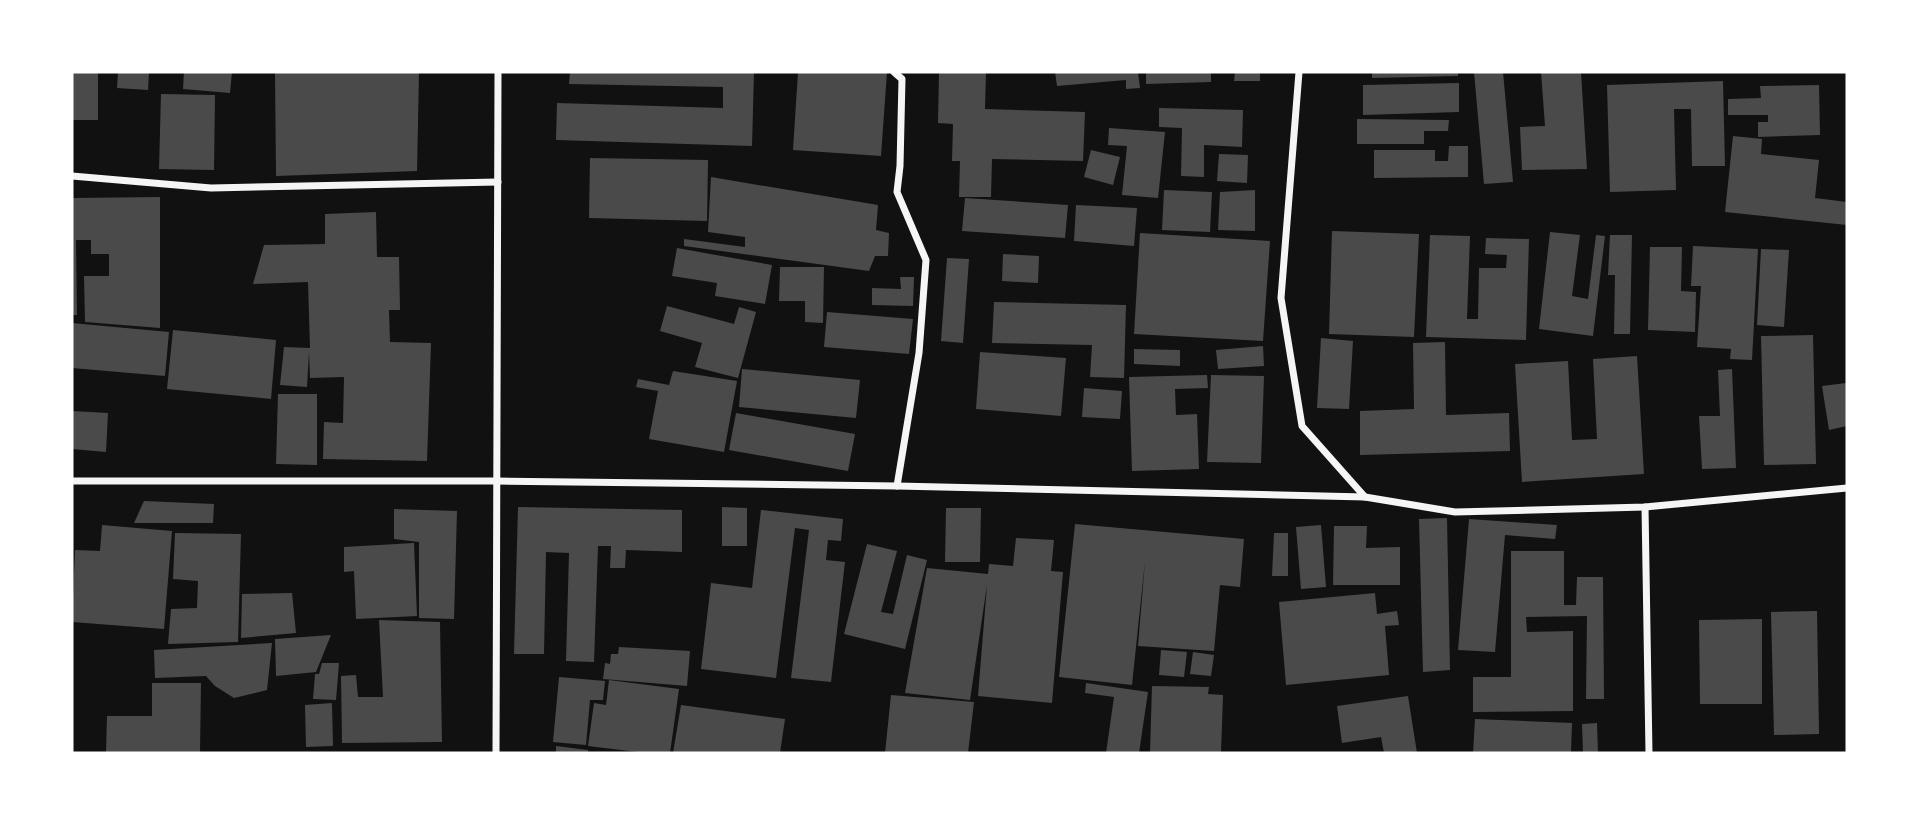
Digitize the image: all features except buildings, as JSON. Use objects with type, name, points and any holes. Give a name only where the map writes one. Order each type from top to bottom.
[{"type":"street","points":[[496,753],[498,72]]},
{"type":"street","points":[[894,72],[902,79],[897,192],[926,260],[919,353],[897,486]]},
{"type":"street","points":[[1299,72],[1281,298],[1302,426],[1365,497]]},
{"type":"street","points":[[72,176],[211,188],[498,182]]},
{"type":"street","points":[[72,481],[497,481],[897,486],[1365,497],[1455,512],[1645,507],[1847,488]]},
{"type":"street","points":[[1645,507],[1649,753]]}]
